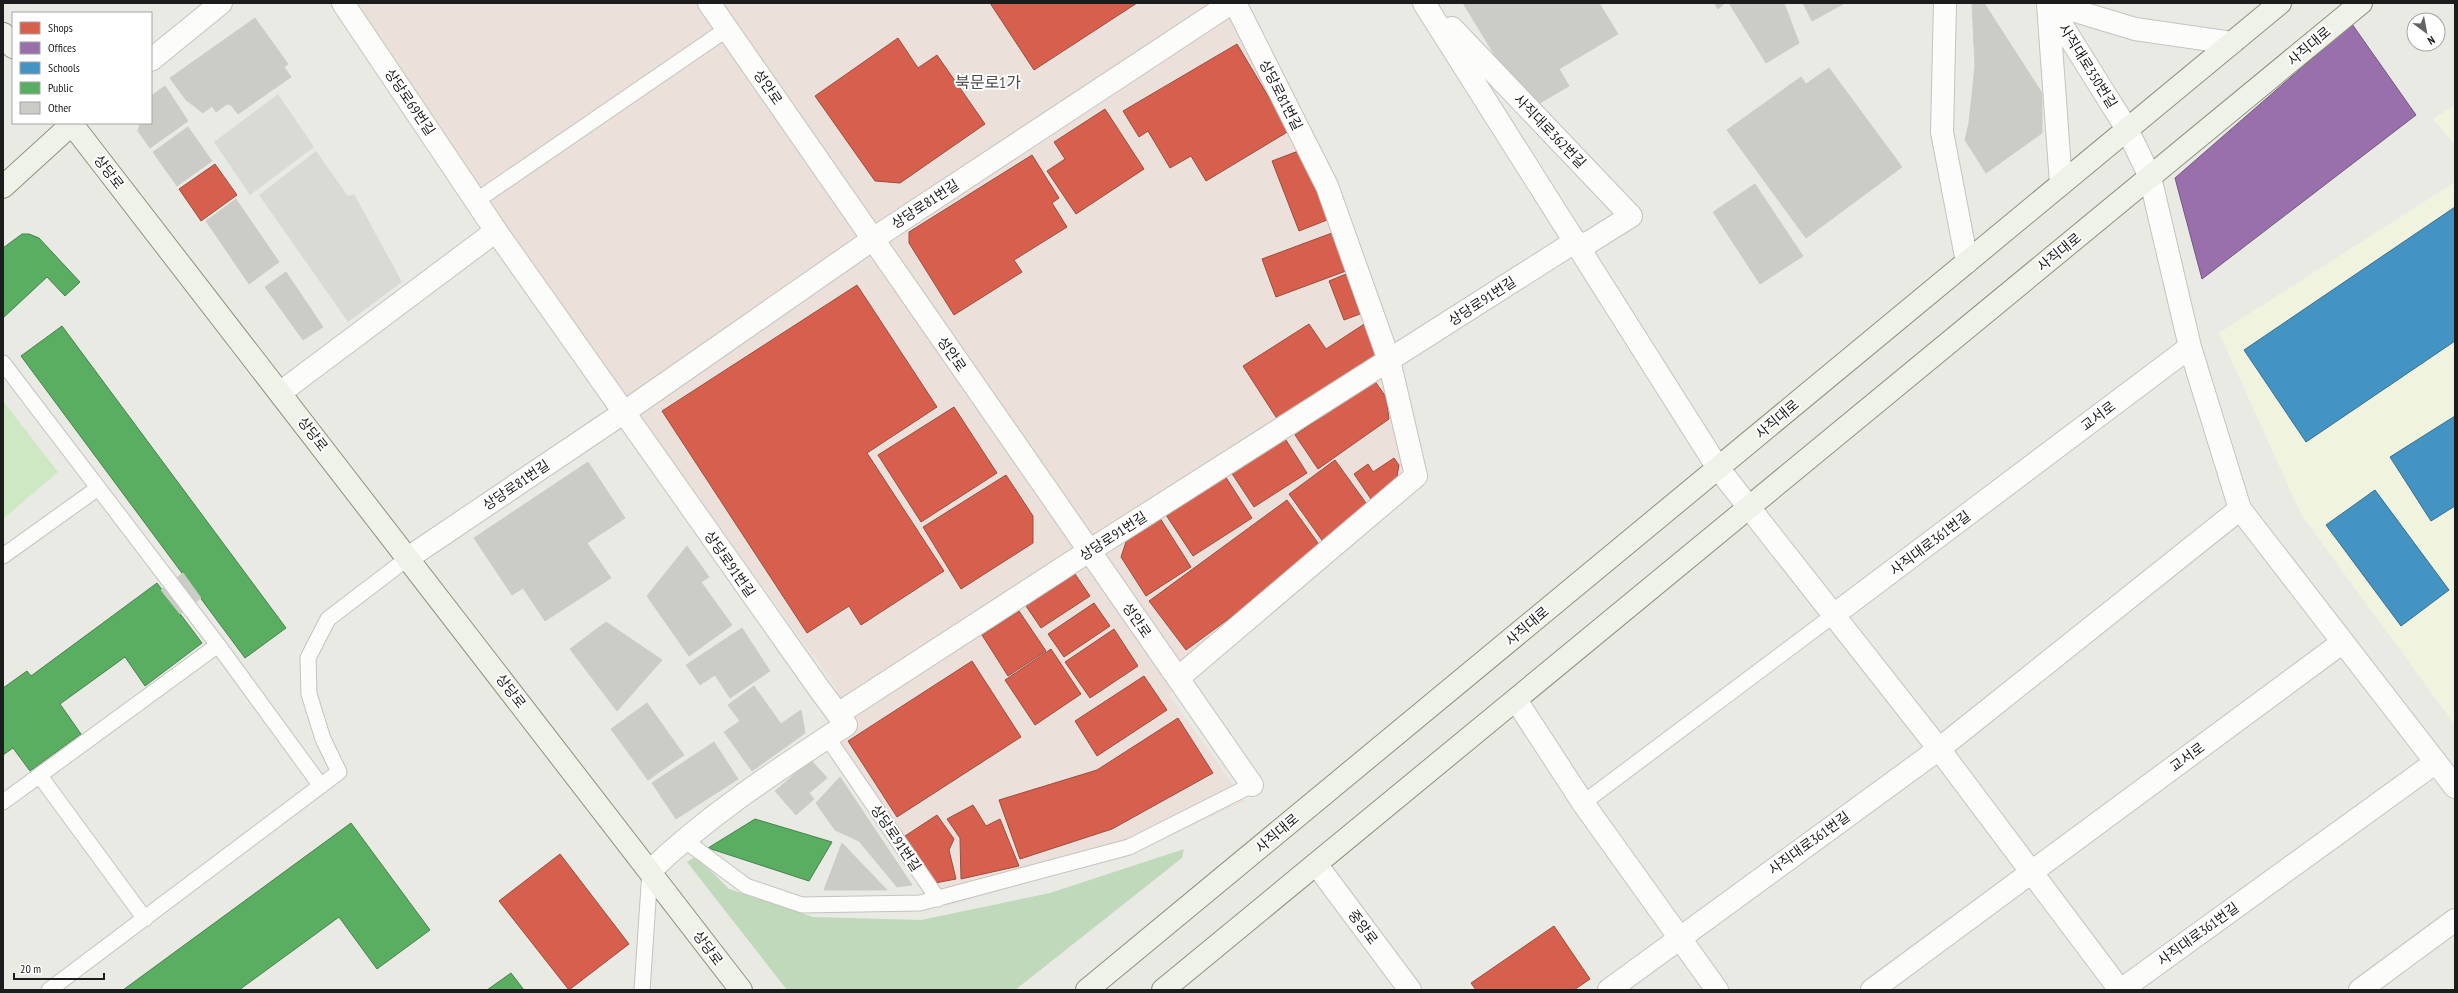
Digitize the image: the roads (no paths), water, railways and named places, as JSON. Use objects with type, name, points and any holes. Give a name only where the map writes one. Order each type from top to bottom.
[{"type":"main road","name":"사직대로","points":[[1087,990],[2280,3]]},
{"type":"main road","name":"사직대로","points":[[1163,990],[2361,3]]},
{"type":"main road","points":[[3,34],[12,46]]},
{"type":"main road","points":[[3,187],[71,124]]},
{"type":"main road","name":"상당로","points":[[73,124],[741,990]]},
{"type":"street","points":[[152,59],[221,3]]},
{"type":"street","name":"상당로69번길","points":[[343,3],[476,201]]},
{"type":"street","name":"성안로","points":[[709,3],[1252,785]]},
{"type":"street","name":"상당로81번길","points":[[408,558],[623,413],[873,238],[1231,3]]},
{"type":"street","name":"상당로81번길","points":[[1235,3],[1327,186],[1389,360]]},
{"type":"street","name":"사직대로362번길","points":[[1424,3],[1718,468]]},
{"type":"street","name":"사직대로362번길","points":[[1428,3],[1631,216],[1578,245]]},
{"type":"street","points":[[1944,3],[1942,132],[1967,262]]},
{"type":"street","points":[[2062,184],[2055,4],[2135,29],[2232,43]]},
{"type":"street","name":"사직대로350번길","points":[[2055,4],[2127,130]]},
{"type":"street","points":[[2127,130],[2150,177],[2190,347],[2240,509],[2455,787]]},
{"type":"street","points":[[476,201],[496,232],[623,413]]},
{"type":"street","points":[[280,392],[496,232]]},
{"type":"street","name":"상당로91번길","points":[[838,714],[1089,551],[1389,360],[1578,245]]},
{"type":"street","name":"교서로","points":[[2005,486],[2190,347]]},
{"type":"street","points":[[1178,678],[1416,476],[1389,360]]},
{"type":"street","name":"상당로91번길","points":[[623,413],[846,725],[762,780],[683,839],[650,871]]},
{"type":"street","name":"사직대로361번길","points":[[1718,468],[1835,614],[1939,749],[2120,990],[2436,762]]},
{"type":"street","name":"사직대로361번길","points":[[1835,614],[2005,486]]},
{"type":"street","points":[[1939,749],[2240,509]]},
{"type":"street","name":"교서로","points":[[2032,872],[2343,642]]},
{"type":"street","points":[[1516,700],[1583,803],[1717,990]]},
{"type":"street","name":"사직대로361번길","points":[[1679,937],[1939,749]]},
{"type":"street","name":"중앙로","points":[[1316,864],[1410,990]]},
{"type":"street","points":[[1872,990],[2032,872]]},
{"type":"street","points":[[2360,990],[2455,920]]},
{"type":"street","points":[[1609,990],[1679,937]]},
{"type":"lane","points":[[476,201],[727,29]]},
{"type":"lane","points":[[3,363],[218,645],[321,786]]},
{"type":"lane","points":[[3,556],[98,488]]},
{"type":"lane","points":[[48,990],[145,919],[339,772],[323,739],[309,694],[308,658],[328,619],[408,558]]},
{"type":"lane","name":"사직대로361번길","points":[[1583,803],[1835,614]]},
{"type":"lane","points":[[3,802],[218,645]]},
{"type":"lane","name":"상당로91번길","points":[[827,737],[938,899]]},
{"type":"lane","points":[[40,776],[145,919]]},
{"type":"lane","points":[[683,839],[746,886],[802,905],[920,903],[1128,847],[1252,785]]},
{"type":"lane","points":[[642,990],[650,871]]},
{"type":"district","name":"북문로1가","points":[[988,82]]}]
